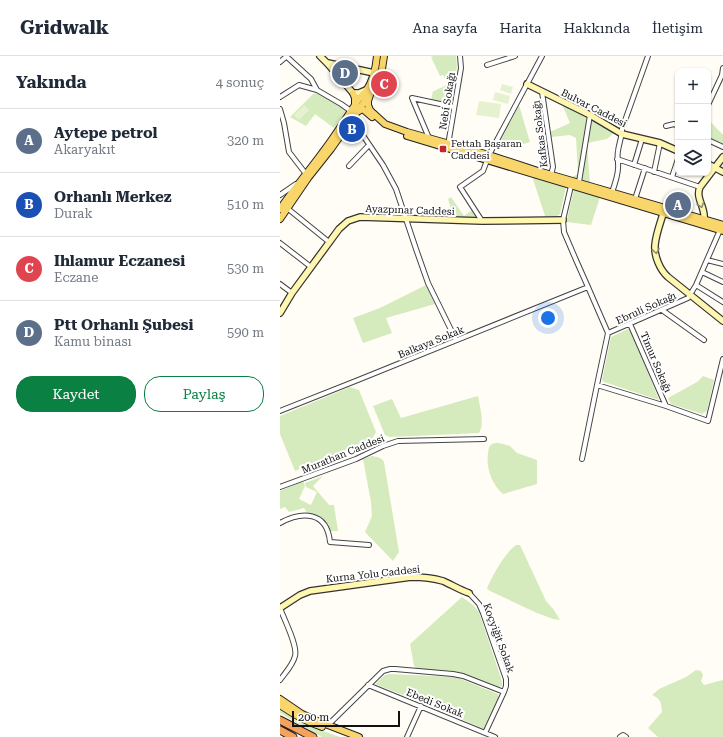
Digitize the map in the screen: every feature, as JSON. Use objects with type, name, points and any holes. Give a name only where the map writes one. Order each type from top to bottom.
[{"type":"highway","points":[[280,720],[313,737]]},
{"type":"highway","points":[[280,730],[293,737]]},
{"type":"main road","points":[[377,56],[377,64],[368,92],[369,107],[373,113],[385,124],[429,138],[448,146]]},
{"type":"main road","points":[[368,113],[364,108],[364,97],[382,69],[384,56]]},
{"type":"main road","points":[[356,103],[368,92]]},
{"type":"main road","points":[[353,93],[356,103],[354,115]]},
{"type":"main road","points":[[280,209],[298,183],[364,104]]},
{"type":"main road","points":[[280,219],[354,115],[362,109],[386,128],[408,137],[448,146],[579,182],[663,214],[722,229]]},
{"type":"main road","points":[[488,158],[570,186],[635,199],[704,220],[722,229]]},
{"type":"main road","points":[[280,699],[302,714],[359,737]]},
{"type":"main road","points":[[280,705],[312,724],[350,737]]},
{"type":"street","points":[[280,62],[287,56],[312,79],[317,90]]},
{"type":"street","points":[[320,56],[353,93],[368,92]]},
{"type":"street","name":"Nebi Sokağı","points":[[448,146],[460,68],[460,56]]},
{"type":"street","points":[[487,65],[515,56]]},
{"type":"street","points":[[482,221],[460,187],[483,171],[488,158],[542,56]]},
{"type":"street","points":[[611,195],[618,171],[617,152],[622,129],[648,56]]},
{"type":"street","points":[[327,63],[374,73]]},
{"type":"street","points":[[334,71],[333,68],[337,65]]},
{"type":"street","points":[[708,104],[722,76],[723,68]]},
{"type":"street","name":"Bulvar Caddesi","points":[[527,84],[590,115],[622,134],[660,143],[675,150]]},
{"type":"street","points":[[280,97],[299,85],[317,90],[341,104],[354,115],[362,134],[396,188],[428,283],[456,340]]},
{"type":"street","name":"Kafkas Sokağı","points":[[542,92],[553,167],[551,175]]},
{"type":"street","points":[[429,138],[412,98],[454,107]]},
{"type":"street","points":[[280,109],[289,152],[306,174]]},
{"type":"street","points":[[579,182],[590,115]]},
{"type":"street","points":[[666,126],[675,124]]},
{"type":"street","points":[[634,165],[642,139]]},
{"type":"street","points":[[711,141],[723,146]]},
{"type":"street","points":[[654,172],[660,143]]},
{"type":"street","points":[[349,166],[369,146]]},
{"type":"street","points":[[704,220],[704,214],[698,195],[700,187],[723,157]]},
{"type":"street","points":[[617,159],[700,187]]},
{"type":"street","points":[[711,165],[723,172]]},
{"type":"street","points":[[635,199],[644,168]]},
{"type":"street","points":[[672,177],[675,168]]},
{"type":"street","points":[[280,195],[298,183]]},
{"type":"street","points":[[570,186],[563,220],[564,232],[608,333],[582,459]]},
{"type":"street","points":[[287,208],[329,242]]},
{"type":"street","points":[[663,214],[655,245],[657,259],[662,271],[723,320]]},
{"type":"street","name":"Ayazpınar Caddesi","points":[[280,312],[292,293],[339,229],[356,218],[482,221],[563,220]]},
{"type":"street","name":"Ebruli Sokağı","points":[[608,333],[688,298],[696,285],[722,229]]},
{"type":"street","points":[[280,243],[311,267]]},
{"type":"street","points":[[707,260],[723,264]]},
{"type":"street","points":[[702,272],[723,282]]},
{"type":"street","points":[[280,284],[292,293]]},
{"type":"street","points":[[696,285],[723,302]]},
{"type":"street","name":"Balkaya Sokak","points":[[280,411],[588,287]]},
{"type":"street","points":[[662,310],[704,340]]},
{"type":"street","name":"Timur Sokağı","points":[[630,324],[666,406]]},
{"type":"street","points":[[597,385],[666,406],[708,421],[723,359]]},
{"type":"street","name":"Murathan Caddesi","points":[[280,487],[356,459],[383,446],[398,441],[484,439]]},
{"type":"street","points":[[280,523],[288,518],[300,516],[316,518],[327,529],[330,535],[330,542],[369,545]]},
{"type":"street","name":"Kurna Yolu Caddesi","points":[[280,608],[300,595],[310,591],[411,578],[425,577],[444,581],[469,594]]},
{"type":"street","name":"Koçyiğit Sokak","points":[[469,594],[479,604],[483,613],[506,679],[504,692]]},
{"type":"street","points":[[280,608],[296,652],[293,660],[280,680]]},
{"type":"street","points":[[328,725],[383,671],[395,669],[457,675],[504,692],[485,733]]},
{"type":"street","name":"Ebedi Sokak","points":[[368,685],[495,737]]},
{"type":"street","points":[[408,737],[421,706]]},
{"type":"green space","points":[[456,56],[457,66],[452,104],[431,100],[433,91],[449,84],[443,75],[440,76],[431,57]]},
{"type":"green space","points":[[502,84],[513,87],[511,94],[500,90]]},
{"type":"green space","points":[[495,92],[510,96],[508,104],[493,100]]},
{"type":"green space","points":[[317,93],[346,111],[334,128],[315,114],[306,126],[290,117],[313,94]]},
{"type":"green space","points":[[479,101],[501,104],[499,118],[476,115]]},
{"type":"green space","points":[[562,104],[588,117],[578,179],[572,177],[578,174],[576,138],[570,135],[551,137],[550,132],[570,123]]},
{"type":"green space","points":[[304,105],[309,110],[299,120],[294,115]]},
{"type":"green space","points":[[519,105],[530,142],[517,146],[501,140]]},
{"type":"green space","points":[[592,120],[615,132],[607,139],[587,143]]},
{"type":"green space","points":[[711,122],[723,134],[723,144],[711,138]]},
{"type":"green space","points":[[587,143],[590,184],[581,180]]},
{"type":"green space","points":[[532,176],[566,187],[560,214],[557,216],[545,216]]},
{"type":"green space","points":[[574,189],[600,197],[591,225],[567,222]]},
{"type":"green space","points":[[451,197],[464,216],[472,210],[477,218],[453,216],[448,199]]},
{"type":"green space","points":[[426,285],[435,304],[386,318],[392,333],[363,343],[353,318],[380,308]]},
{"type":"green space","points":[[630,328],[659,400],[604,382],[602,380],[611,337]]},
{"type":"green space","points":[[703,376],[714,380],[707,411],[702,414],[671,404],[668,398],[697,382]]},
{"type":"green space","points":[[350,387],[359,390],[376,432],[372,439],[295,471],[280,434],[280,416]]},
{"type":"green space","points":[[478,396],[482,420],[479,433],[390,437],[385,435],[373,406],[392,399],[401,418]]},
{"type":"green space","points":[[494,443],[510,446],[517,453],[537,460],[537,484],[503,494],[499,490],[492,480],[488,464],[490,446]]},
{"type":"green space","points":[[372,456],[380,458],[384,462],[399,552],[393,561],[365,532],[372,516],[363,459]]},
{"type":"green space","points":[[323,476],[313,486],[329,505],[334,505],[338,531],[329,531],[324,523],[308,514],[304,508],[289,512],[285,507],[280,509],[280,491],[303,481],[305,486],[299,499],[311,505],[317,492],[306,487],[305,483]]},
{"type":"green space","points":[[516,545],[520,545],[546,601],[560,620],[537,613],[490,591],[487,588],[503,559]]},
{"type":"green space","points":[[462,597],[473,605],[479,612],[501,678],[502,686],[499,687],[453,671],[417,669],[414,666],[410,644]]},
{"type":"green space","points":[[696,670],[701,671],[703,675],[701,681],[704,685],[723,680],[723,737],[658,737],[648,728],[662,712],[660,701],[652,695],[659,689],[686,677]]},
{"type":"green space","points":[[385,675],[456,677],[498,694],[499,697],[484,729],[375,684]]},
{"type":"green space","points":[[280,710],[324,732],[340,737],[322,737],[280,713]]},
{"type":"place","name":"Ptt Orhanlı Şubesi","points":[[345,73]]},
{"type":"place","name":"Ihlamur Eczanesi","points":[[384,84]]},
{"type":"place","name":"Orhanlı Merkez","points":[[352,129]]},
{"type":"place","name":"Fettah Başaran Caddesi","points":[[443,149]]},
{"type":"place","name":"Aytepe petrol","points":[[678,205]]}]
